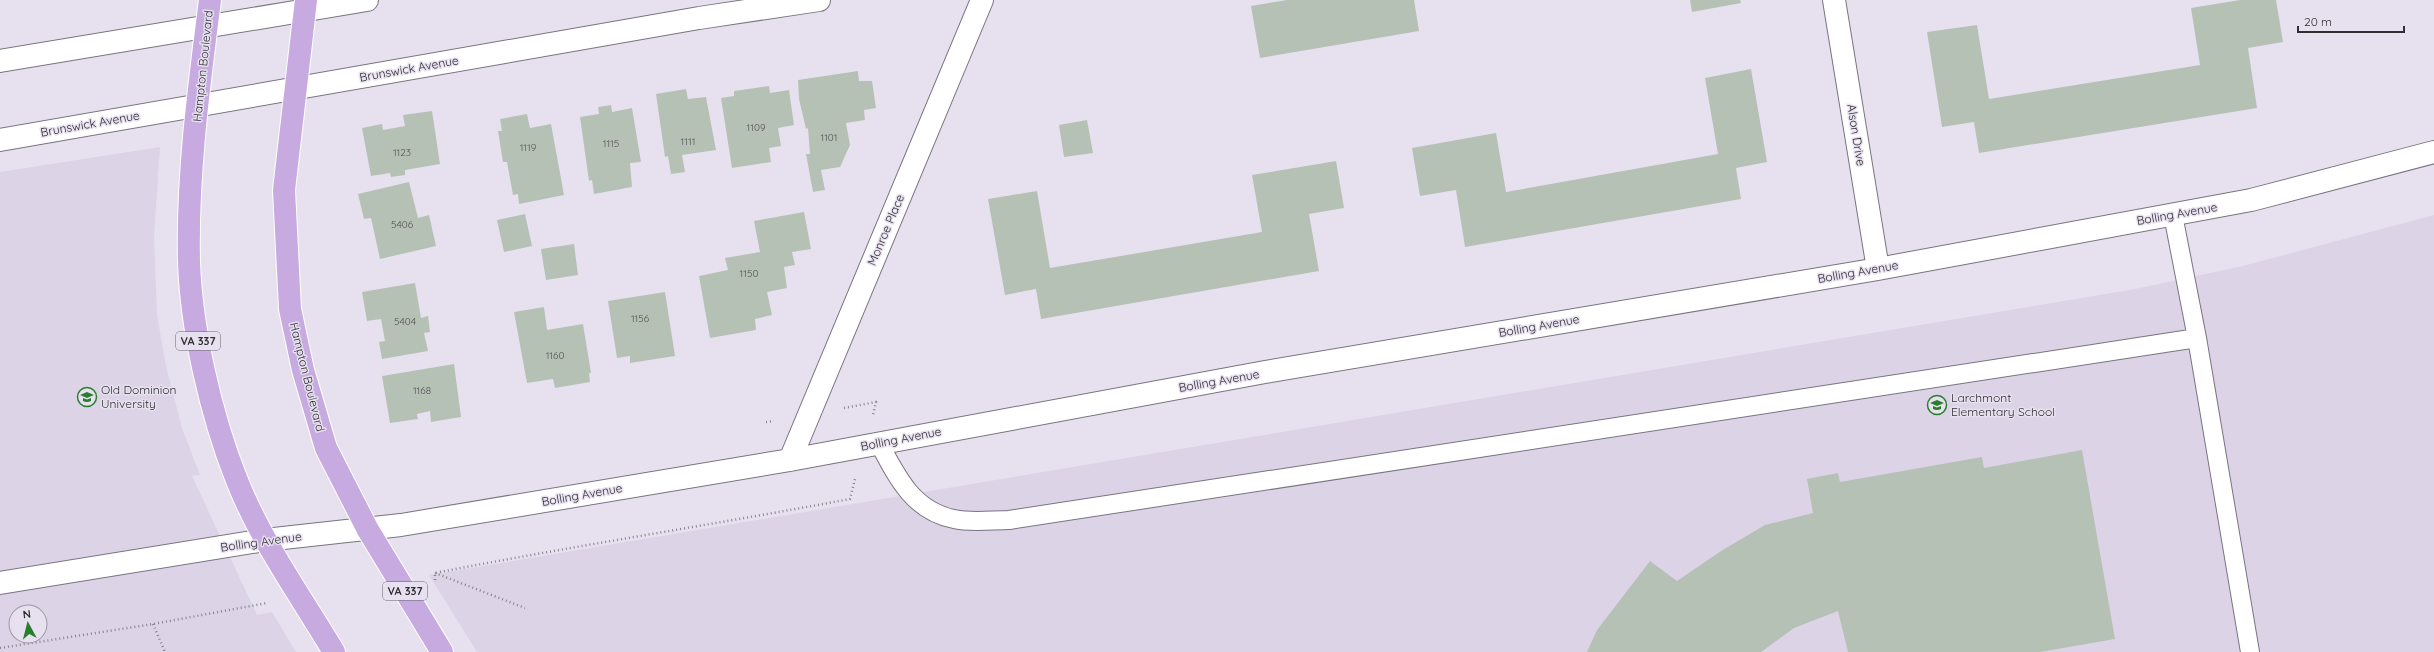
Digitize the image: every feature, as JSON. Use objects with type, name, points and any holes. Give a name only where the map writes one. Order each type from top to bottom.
[{"type":"main road","name":"Hampton Boulevard","points":[[210,0],[206,27],[190,194],[189,262],[198,347],[212,403],[236,478],[265,540],[334,652]]},
{"type":"main road","name":"Hampton Boulevard","points":[[305,5],[297,89],[284,190],[290,309],[303,370],[326,448],[368,530],[442,652]]},
{"type":"street","points":[[0,61],[206,27],[305,5],[367,0]]},
{"type":"street","name":"Brunswick Avenue","points":[[0,140],[198,107],[699,18],[819,0]]},
{"type":"street","name":"Monroe Place","points":[[790,460],[982,0]]},
{"type":"street","name":"Alson Drive","points":[[1834,0],[1878,269]]},
{"type":"street","name":"Bolling Avenue","points":[[0,583],[265,540],[368,530],[790,460],[1272,371],[1878,269],[2251,200],[2434,152]]},
{"type":"lane","points":[[2173,214],[2197,338],[2250,652]]},
{"type":"lane","points":[[871,445],[902,485],[924,508],[954,520],[1009,520],[2197,338]]},
{"type":"path","points":[[435,573],[850,499],[871,445],[876,402],[766,422]]},
{"type":"path","points":[[435,573],[435,587]]},
{"type":"path","points":[[435,573],[525,608]]},
{"type":"path","points":[[0,648],[153,624],[266,602],[270,608]]},
{"type":"path","points":[[153,624],[166,652]]},
{"type":"shaded area","name":"Old Dominion University","points":[[160,147],[154,237],[157,315],[166,366],[182,428],[200,475],[192,476],[257,615],[272,612],[296,652],[0,652],[0,172]]},
{"type":"shaded area","name":"Larchmont Elementary School","points":[[2434,215],[2434,652],[477,652],[429,575],[2135,289],[2243,266]]},
{"type":"building","points":[[1287,0],[1414,0],[1419,31],[1260,58],[1251,6]]},
{"type":"building","points":[[1690,0],[1740,0],[1741,3],[1692,12]]},
{"type":"building","points":[[2240,0],[2276,0],[2283,42],[2248,48],[2257,108],[1979,153],[1974,122],[1942,127],[1927,32],[1977,25],[1989,99],[2200,65],[2191,8]]},
{"type":"building","points":[[1751,69],[1767,162],[1736,168],[1741,199],[1465,247],[1456,190],[1420,196],[1412,148],[1496,133],[1506,192],[1718,154],[1705,78]]},
{"type":"building","points":[[858,71],[859,81],[872,81],[876,108],[864,110],[865,120],[846,123],[850,145],[840,167],[821,170],[825,190],[813,192],[806,154],[810,154],[808,128],[806,129],[799,99],[798,80]]},
{"type":"building","points":[[769,86],[770,93],[789,90],[794,125],[778,128],[781,146],[769,148],[771,162],[732,168],[721,98],[734,96],[734,91]]},
{"type":"building","points":[[686,89],[688,99],[706,97],[716,150],[682,155],[685,172],[671,174],[668,156],[665,157],[656,94]]},
{"type":"building","points":[[611,105],[612,112],[632,108],[641,162],[630,163],[632,187],[594,194],[592,180],[589,181],[580,117],[599,114],[598,107]]},
{"type":"building","points":[[432,111],[440,164],[405,170],[405,175],[391,177],[390,173],[371,176],[362,128],[382,124],[383,130],[405,126],[403,115]]},
{"type":"building","points":[[527,114],[530,128],[551,124],[564,195],[519,204],[518,194],[513,195],[507,162],[503,162],[498,131],[502,131],[500,119]]},
{"type":"building","points":[[1087,120],[1093,153],[1064,157],[1059,125]]},
{"type":"building","points":[[1336,161],[1344,208],[1309,214],[1319,271],[1041,319],[1036,289],[1005,295],[988,199],[1037,191],[1050,268],[1262,232],[1252,175]]},
{"type":"building","points":[[409,182],[418,218],[429,215],[436,246],[380,259],[371,218],[364,219],[358,194]]},
{"type":"building","points":[[804,212],[811,249],[792,252],[795,265],[784,267],[787,288],[767,292],[772,315],[755,319],[756,330],[710,338],[699,276],[728,270],[725,258],[760,252],[754,221]]},
{"type":"building","points":[[525,214],[532,246],[504,252],[497,220]]},
{"type":"building","points":[[574,244],[578,275],[546,280],[541,249]]},
{"type":"building","points":[[415,283],[421,318],[428,316],[430,332],[424,333],[428,351],[382,359],[379,342],[385,341],[381,319],[367,321],[362,292]]},
{"type":"building","points":[[665,292],[675,356],[630,363],[630,356],[617,358],[608,301]]},
{"type":"building","points":[[544,307],[547,330],[583,324],[591,373],[589,373],[590,382],[555,388],[553,379],[527,383],[514,312]]},
{"type":"building","points":[[454,364],[461,417],[431,422],[430,411],[417,414],[418,419],[390,423],[382,376]]},
{"type":"building","points":[[2082,450],[2115,639],[2040,652],[1848,652],[1838,611],[1794,628],[1761,652],[1587,652],[1597,630],[1650,561],[1677,581],[1721,551],[1765,525],[1813,513],[1807,479],[1838,473],[1840,482],[1982,457],[1984,468]]},
{"type":"place","name":"Old Dominion University","points":[[87,397]]},
{"type":"place","name":"Larchmont Elementary School","points":[[1937,405]]}]
